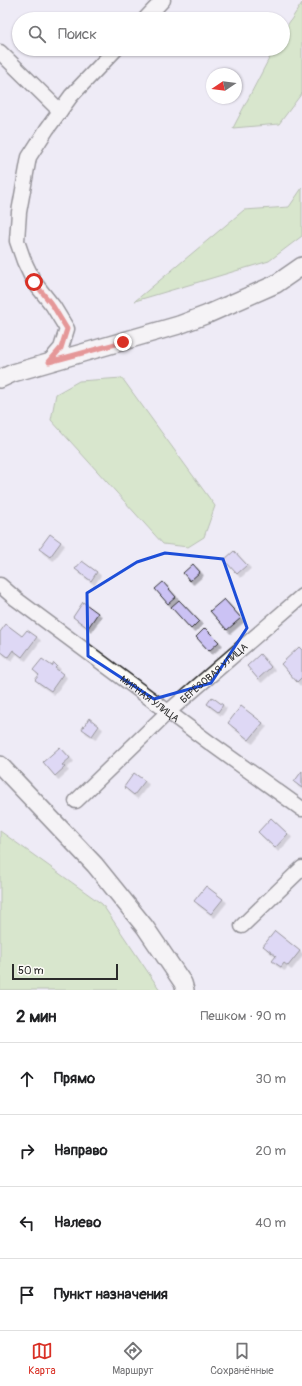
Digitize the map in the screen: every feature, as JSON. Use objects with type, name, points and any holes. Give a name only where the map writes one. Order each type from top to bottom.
[{"type":"street","points":[[152,12],[163,0]]},
{"type":"street","points":[[0,52],[60,111]]},
{"type":"street","points":[[49,362],[61,348],[67,329],[53,306],[34,282],[17,241],[19,212],[29,157],[71,96],[109,56]]},
{"type":"street","points":[[0,379],[13,373],[49,362],[179,325],[276,284],[302,266]]},
{"type":"street","name":"МИРНАЯ УЛИЦА","points":[[0,585],[16,599],[168,712],[302,809]]},
{"type":"street","name":"БЕРЁЗОВАЯ УЛИЦА","points":[[76,801],[168,712],[302,596]]},
{"type":"street","points":[[0,765],[95,865],[145,927],[183,983],[185,990]]},
{"type":"street","points":[[242,926],[302,868]]},
{"type":"highlighted area","points":[[165,553],[223,559],[247,628],[211,683],[154,699],[88,656],[87,593],[137,562]]},
{"type":"green space","points":[[302,3],[302,93],[279,124],[233,128],[270,56],[290,56],[290,21]]},
{"type":"green space","points":[[302,188],[302,236],[269,261],[135,301],[244,210],[289,207]]},
{"type":"green space","points":[[122,378],[215,506],[204,537],[188,547],[163,544],[51,420],[56,394],[79,381]]},
{"type":"green space","points":[[0,831],[102,904],[160,990],[0,990]]},
{"type":"building","points":[[50,534],[61,542],[50,557],[39,549]]},
{"type":"building","points":[[234,551],[247,565],[237,574],[224,560]]},
{"type":"building","points":[[82,561],[97,572],[91,581],[75,569]]},
{"type":"building","points":[[193,564],[200,572],[190,581],[183,573]]},
{"type":"building","points":[[163,582],[176,597],[168,604],[155,589]]},
{"type":"building","points":[[224,599],[241,618],[227,630],[210,611]]},
{"type":"building","points":[[179,600],[199,621],[191,629],[171,607]]},
{"type":"building","points":[[83,602],[98,613],[88,628],[73,617]]},
{"type":"building","points":[[6,624],[22,636],[27,630],[37,637],[22,657],[13,650],[8,657],[0,651],[0,632]]},
{"type":"building","points":[[205,628],[219,642],[209,651],[196,637]]},
{"type":"building","points":[[299,647],[302,650],[302,677],[297,682],[281,664]]},
{"type":"building","points":[[260,654],[271,667],[258,679],[247,666]]},
{"type":"building","points":[[42,659],[52,666],[54,663],[57,666],[55,668],[63,674],[51,691],[35,680],[39,675],[33,670]]},
{"type":"building","points":[[212,697],[223,705],[218,712],[207,704]]},
{"type":"building","points":[[241,706],[263,723],[249,740],[228,723]]},
{"type":"building","points":[[89,718],[99,726],[92,736],[82,729]]},
{"type":"building","points":[[60,747],[70,758],[62,765],[65,767],[55,776],[43,762]]},
{"type":"building","points":[[302,771],[302,788],[294,782]]},
{"type":"building","points":[[134,773],[145,781],[134,795],[124,787]]},
{"type":"building","points":[[271,818],[288,834],[275,848],[258,832]]},
{"type":"building","points":[[206,886],[223,899],[211,914],[194,901]]},
{"type":"building","points":[[275,931],[300,951],[288,966],[284,963],[281,967],[272,961],[276,956],[263,946]]},
{"type":"route","points":[[34,282],[53,306],[67,329],[61,348],[49,362],[123,342]]}]
